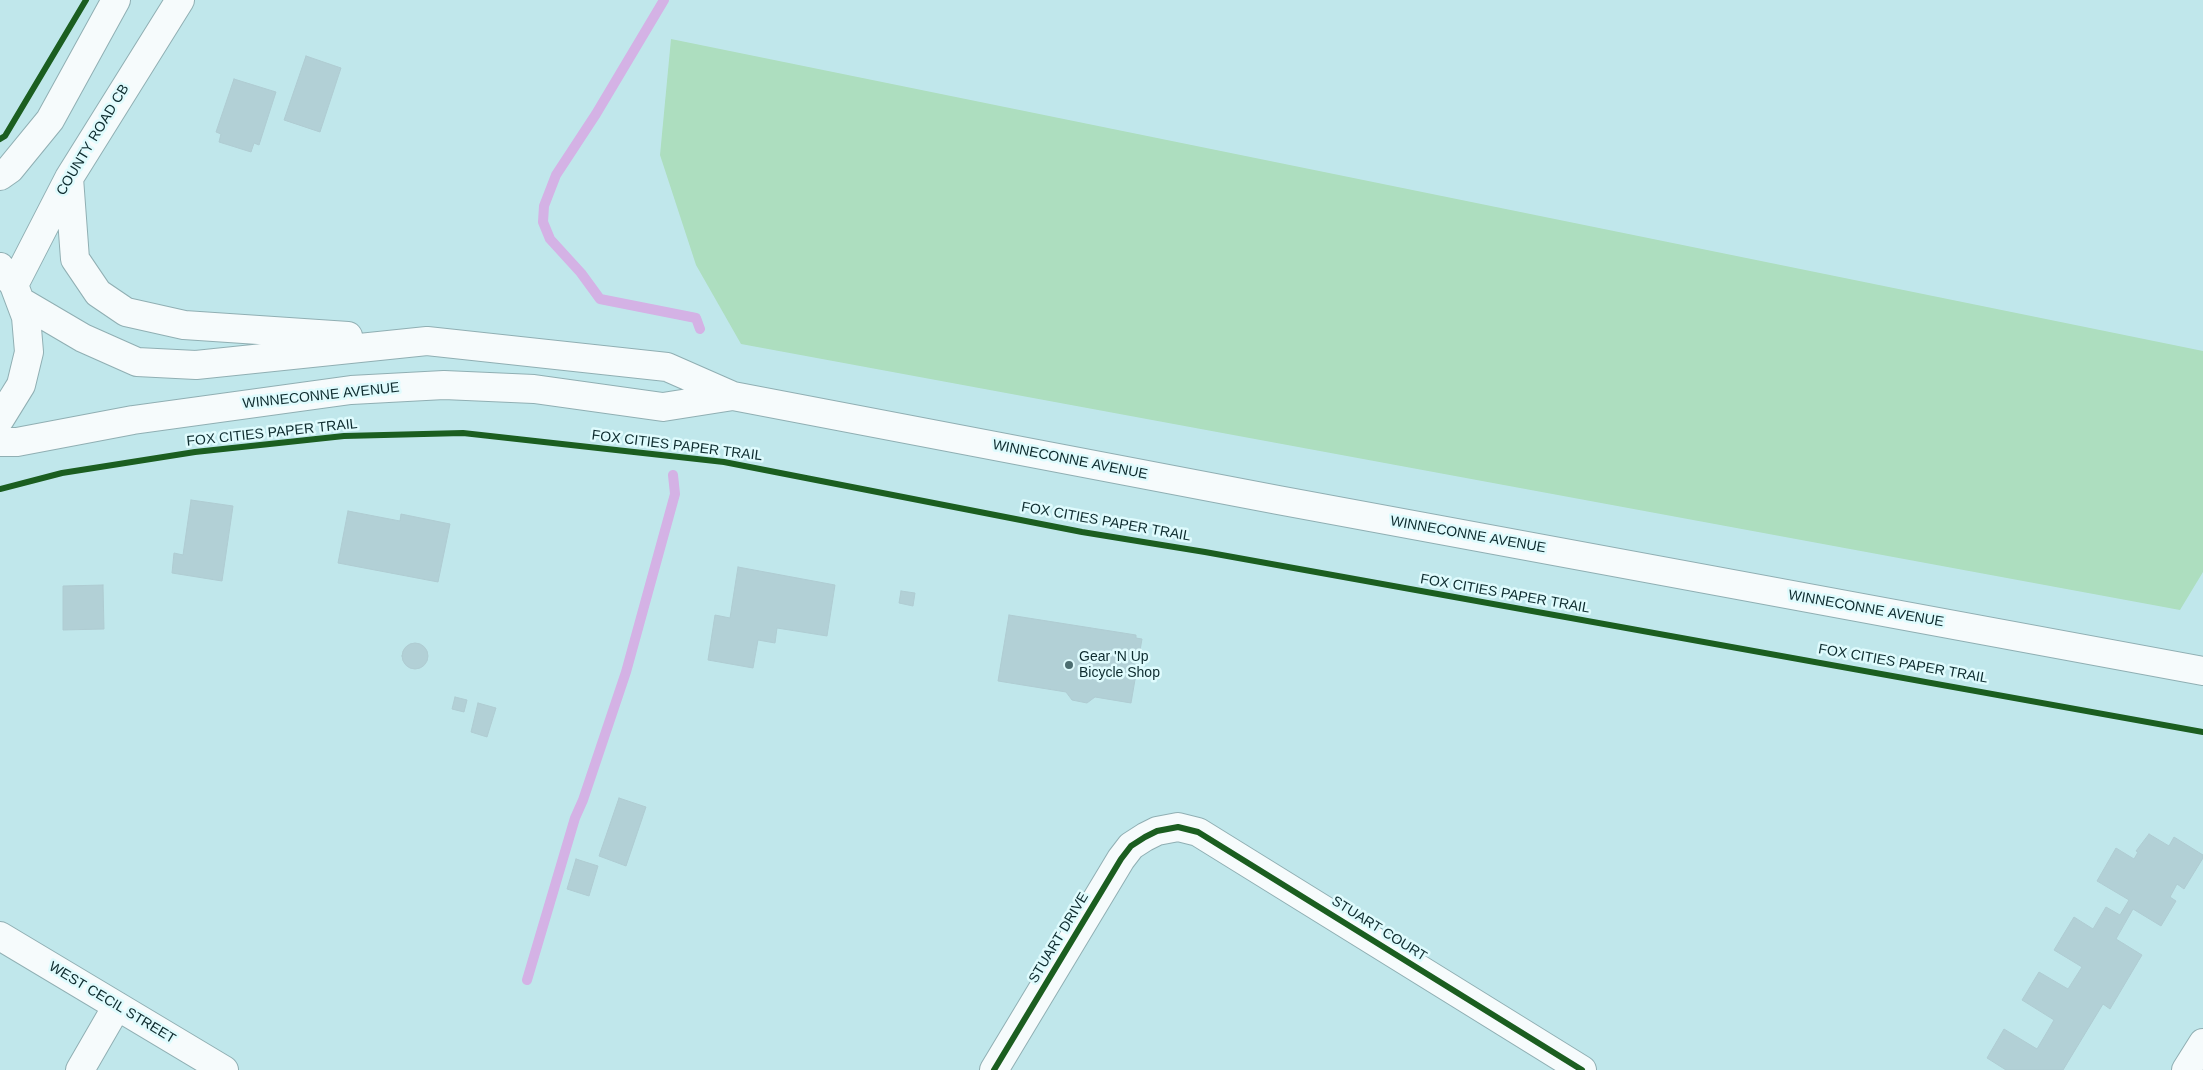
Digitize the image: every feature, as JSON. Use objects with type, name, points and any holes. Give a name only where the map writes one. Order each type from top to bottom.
[{"type":"main road","points":[[0,176],[10,169],[50,120],[116,0]]},
{"type":"main road","name":"COUNTY ROAD CB","points":[[11,284],[69,178],[180,0]]},
{"type":"main road","points":[[69,178],[75,259],[98,293],[126,312],[184,325],[427,341]]},
{"type":"main road","points":[[0,419],[21,385],[29,352],[26,317],[11,284]]},
{"type":"main road","name":"WINNECONNE AVENUE","points":[[11,284],[84,338],[137,362],[196,365],[427,341],[667,367],[733,396],[1288,502],[2203,671]]},
{"type":"main road","name":"WINNECONNE AVENUE","points":[[0,442],[17,442],[133,420],[351,390],[444,385],[534,389],[663,407],[733,396]]},
{"type":"main road","name":"STUART COURT","points":[[1157,831],[1178,827],[1198,832],[1582,1070]]},
{"type":"main road","name":"STUART DRIVE","points":[[994,1070],[1121,859],[1131,846],[1157,831]]},
{"type":"main road","name":"WEST CECIL STREET","points":[[0,936],[224,1070]]},
{"type":"main road","points":[[80,1070],[118,1006]]},
{"type":"main road","points":[[2186,1070],[2203,1043]]},
{"type":"green space","points":[[671,39],[2203,351],[2203,572],[2180,610],[741,344],[696,265],[660,155]]},
{"type":"building","points":[[306,56],[341,68],[320,132],[284,120]]},
{"type":"building","points":[[234,79],[276,92],[259,145],[254,143],[251,152],[219,142],[221,134],[216,132]]},
{"type":"building","points":[[191,500],[233,506],[222,581],[172,573],[174,553],[183,555]]},
{"type":"building","points":[[348,511],[400,521],[401,514],[450,524],[438,582],[338,563]]},
{"type":"building","points":[[738,567],[835,585],[827,636],[777,628],[775,643],[758,640],[753,668],[708,660],[715,615],[730,618]]},
{"type":"building","points":[[103,585],[104,629],[63,630],[63,586]]},
{"type":"building","points":[[901,591],[915,593],[913,606],[899,603]]},
{"type":"building","name":"Gear 'N Up Bicycle Shop","points":[[1009,615],[1136,635],[1136,638],[1142,639],[1131,703],[1095,697],[1087,703],[1072,700],[1066,692],[998,681]]},
{"type":"building","points":[[415,643],[424,647],[428,656],[424,665],[415,669],[406,665],[402,656],[406,647]]},
{"type":"building","points":[[455,697],[467,700],[464,712],[452,709]]},
{"type":"building","points":[[478,703],[496,708],[487,737],[471,732]]},
{"type":"building","points":[[619,798],[646,807],[626,866],[599,856]]},
{"type":"building","points":[[2149,834],[2169,846],[2174,837],[2203,855],[2203,858],[2184,889],[2177,884],[2170,897],[2176,901],[2161,926],[2133,909],[2116,939],[2142,955],[2110,1009],[2103,1004],[2063,1070],[2006,1070],[1987,1058],[2004,1029],[2037,1049],[2054,1020],[2022,1000],[2039,972],[2068,989],[2082,967],[2054,950],[2074,917],[2093,929],[2106,907],[2120,915],[2129,900],[2097,881],[2116,848],[2134,859],[2138,852],[2136,851]]},
{"type":"building","points":[[576,859],[598,866],[589,896],[567,889]]},
{"type":"waterway","points":[[664,0],[596,114],[556,175],[544,206],[543,222],[550,239],[581,273],[600,299],[696,318],[700,329]]},
{"type":"waterway","points":[[527,980],[575,818],[583,800],[626,672],[675,494],[673,475]]},
{"type":"cycle path","points":[[0,139],[5,136],[86,0]]},
{"type":"cycle path","name":"FOX CITIES PAPER TRAIL","points":[[0,489],[62,473],[195,452],[344,436],[463,433],[724,462],[1082,532],[1205,552],[2203,732]]},
{"type":"cycle path","points":[[994,1070],[1121,859],[1131,846],[1145,837],[1157,831],[1178,827],[1198,832],[1582,1070]]},
{"type":"place","name":"Gear 'N Up Bicycle Shop","points":[[1069,665]]}]
